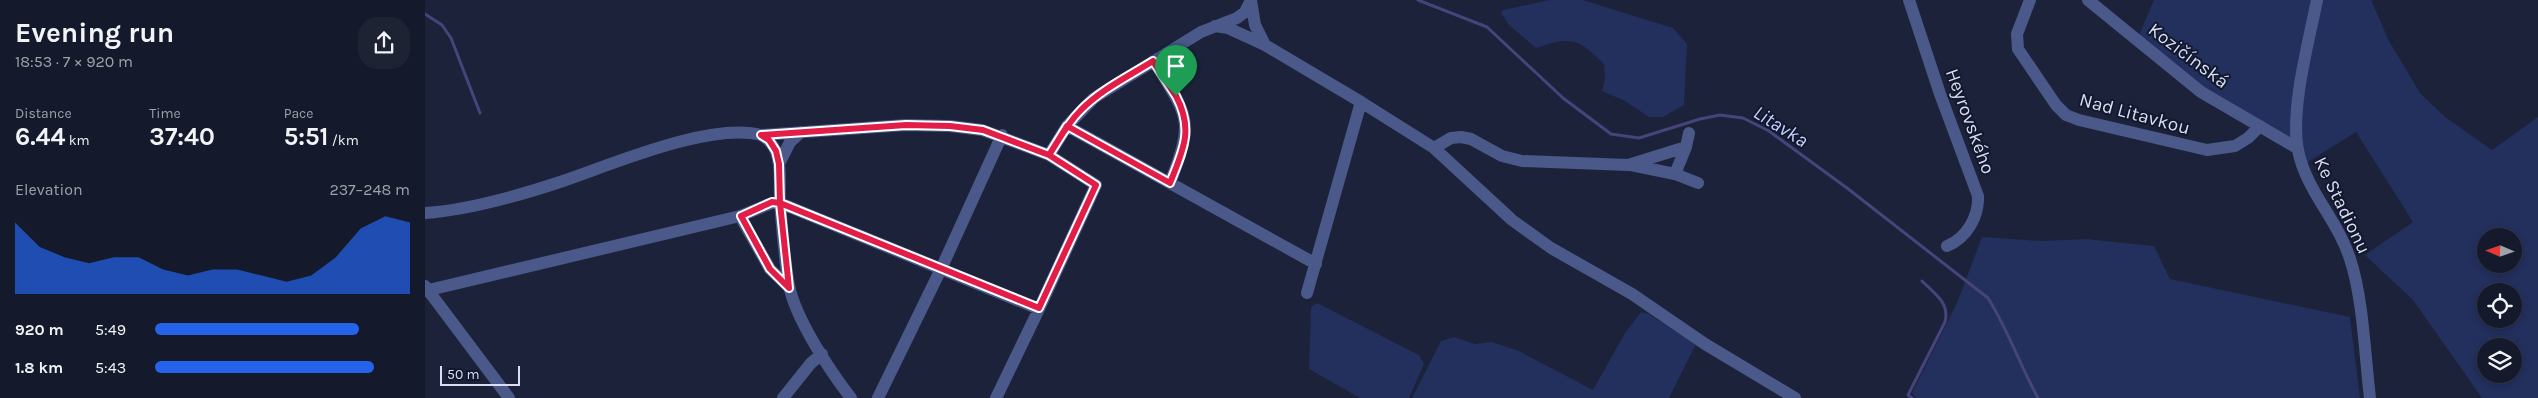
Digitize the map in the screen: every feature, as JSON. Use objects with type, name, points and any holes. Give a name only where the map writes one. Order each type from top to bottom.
[{"type":"street","name":"Heyrovského","points":[[1909,0],[1940,94],[1978,196],[1978,206],[1972,223],[1947,246]]},
{"type":"street","name":"Nad Litavkou","points":[[2030,0],[2017,34],[2017,49],[2056,105],[2066,115],[2079,120],[2207,150],[2235,146],[2248,138],[2260,126]]},
{"type":"street","name":"Kozičínská","points":[[2088,0],[2189,83],[2297,148]]},
{"type":"street","name":"Ke Stadionu","points":[[2317,0],[2301,79],[2297,148],[2303,171],[2345,246],[2352,265],[2370,398]]},
{"type":"street","points":[[1049,155],[1067,126],[1094,98],[1201,32],[1237,18],[1245,12],[1251,1]]},
{"type":"street","points":[[1251,1],[1255,25],[1265,45]]},
{"type":"street","points":[[1214,26],[1227,28],[1265,45],[1434,148],[1512,220],[1551,248],[1632,294],[1705,344],[1795,398]]},
{"type":"street","points":[[1153,61],[1182,108],[1186,122],[1185,140],[1170,183]]},
{"type":"street","points":[[1307,293],[1361,102]]},
{"type":"street","points":[[761,135],[906,125],[950,126],[983,130],[1002,135],[1049,155],[1096,185],[996,398]]},
{"type":"street","points":[[1067,126],[1316,264]]},
{"type":"street","points":[[425,213],[520,193],[645,152],[700,138],[732,132],[750,132],[761,135],[769,140],[776,151],[779,164],[780,203],[789,288],[799,313],[822,354],[851,398]]},
{"type":"street","points":[[779,164],[790,142],[801,132]]},
{"type":"street","points":[[1675,174],[1687,147],[1689,133]]},
{"type":"street","points":[[878,398],[941,269],[1002,135]]},
{"type":"street","points":[[1434,148],[1451,138],[1461,137],[1471,139],[1502,156],[1522,161],[1628,165],[1675,174],[1698,183]]},
{"type":"street","points":[[1628,165],[1687,147]]},
{"type":"street","points":[[509,398],[426,289],[741,216],[772,202],[780,203],[1039,308]]},
{"type":"street","points":[[741,216],[770,269],[789,288]]},
{"type":"street","points":[[783,398],[811,363],[822,354]]},
{"type":"shaded area","points":[[1550,0],[1583,0],[1673,28],[1687,44],[1684,105],[1663,117],[1649,117],[1625,101],[1602,91],[1605,79],[1604,64],[1580,44],[1566,41],[1536,48],[1509,25],[1501,13],[1503,10]]},
{"type":"shaded area","points":[[2154,0],[2315,0],[2296,146],[2201,92],[2139,35]]},
{"type":"shaded area","points":[[2320,0],[2371,0],[2389,41],[2420,93],[2445,117],[2492,150],[2538,117],[2538,398],[2482,398],[2413,300],[2365,255],[2413,222],[2356,132],[2303,165],[2299,93]]},
{"type":"shaded area","points":[[1982,237],[2042,241],[2086,239],[2154,246],[2170,279],[2350,317],[2360,398],[1916,398],[1912,393],[1957,303]]},
{"type":"shaded area","points":[[1317,303],[1419,355],[1424,364],[1409,398],[1360,398],[1309,369],[1311,307]]},
{"type":"shaded area","points":[[1641,312],[1649,314],[1696,344],[1669,398],[1412,398],[1441,341],[1454,337],[1475,344],[1492,342],[1519,351],[1593,390],[1625,333]]},
{"type":"waterway","name":"Litavka","points":[[1418,0],[1487,27],[1563,98],[1611,134],[1639,138],[1700,119],[1720,115],[1743,118],[1769,131],[1847,188],[1988,298],[2002,322],[2038,398]]},
{"type":"waterway","points":[[425,14],[442,25],[451,38],[480,113]]},
{"type":"waterway","points":[[1912,398],[1908,395],[1945,322],[1946,315],[1940,299],[1922,281]]},
{"type":"route","points":[[1176,96],[1153,61],[1094,98],[1080,110],[1067,126],[1049,155],[1002,135],[983,130],[950,126],[906,125],[761,135],[769,140],[776,151],[779,164],[780,203],[789,288],[770,269],[741,216],[772,202],[780,203],[1039,308],[1096,185],[1049,155],[1067,126],[1170,183],[1182,151],[1186,131],[1186,122],[1176,96]]}]
